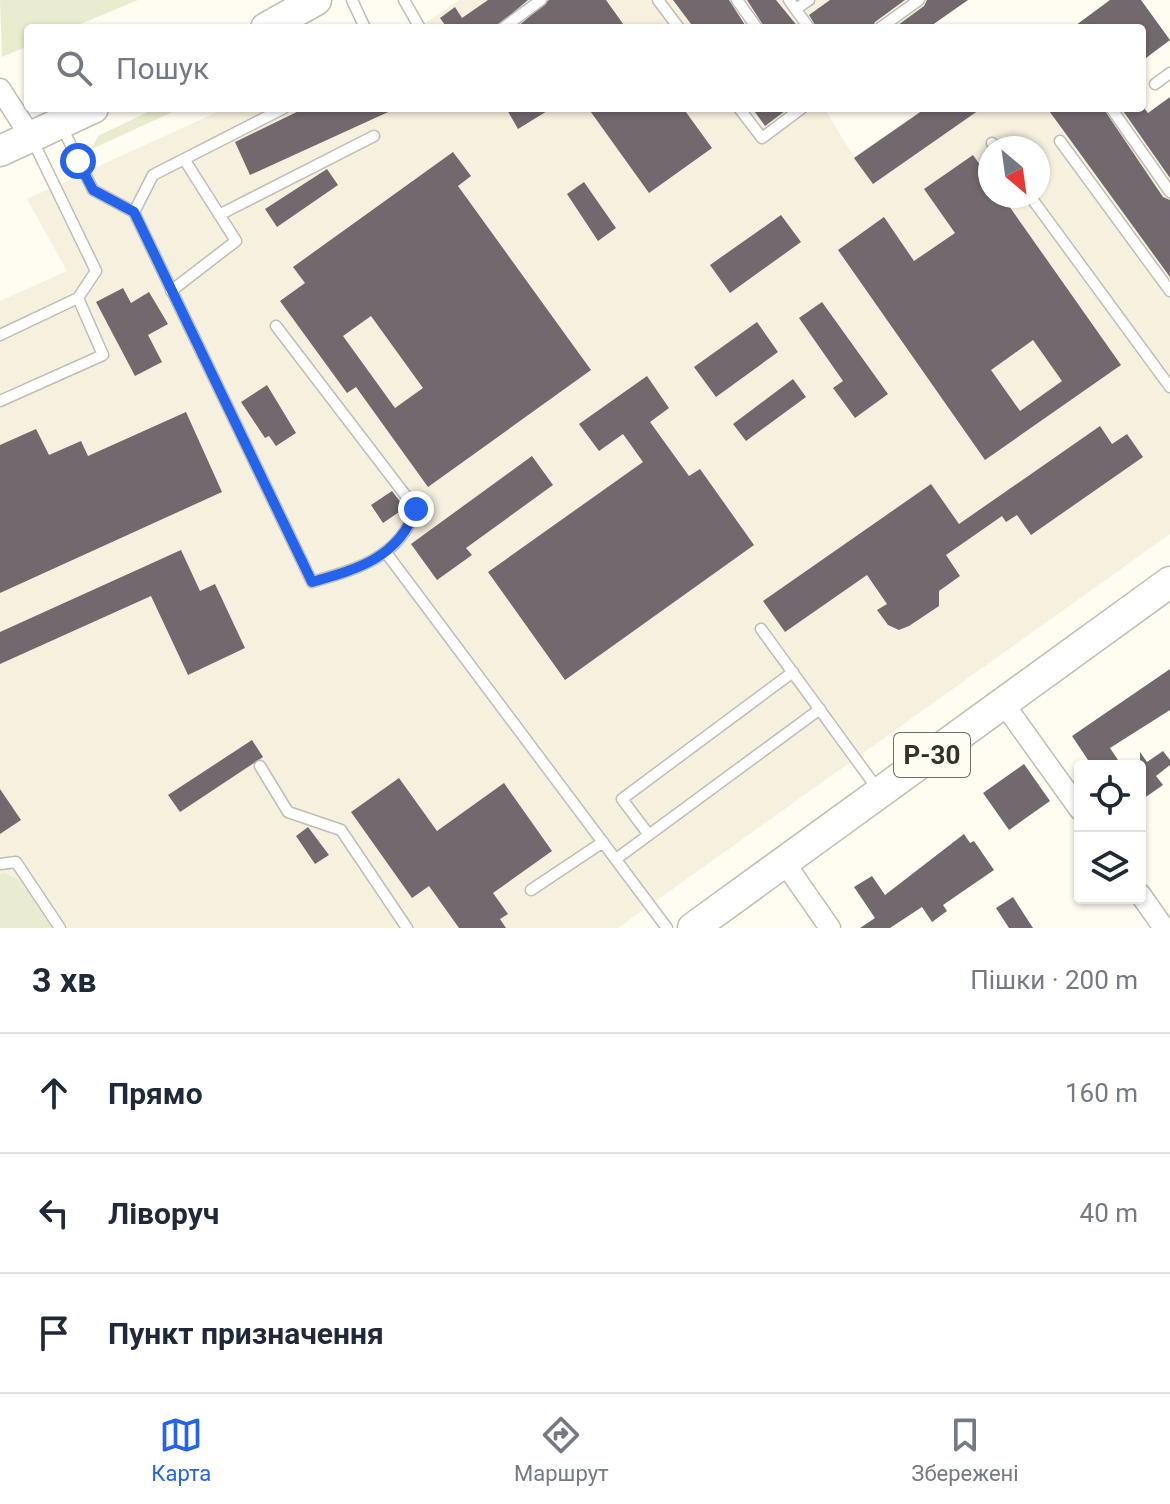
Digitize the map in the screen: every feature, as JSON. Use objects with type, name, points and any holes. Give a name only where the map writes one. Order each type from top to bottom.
[{"type":"main road","points":[[273,24],[316,0]]},
{"type":"main road","points":[[0,151],[85,112]]},
{"type":"main road","name":"Р-30","points":[[693,928],[1170,582]]},
{"type":"street","points":[[0,89],[31,137]]},
{"type":"street","points":[[1004,704],[1074,802]]},
{"type":"street","points":[[784,862],[830,928]]},
{"type":"street","points":[[1146,902],[1164,928]]},
{"type":"lane","points":[[352,0],[363,24]]},
{"type":"lane","points":[[404,0],[418,24]]},
{"type":"lane","points":[[508,24],[541,0]]},
{"type":"lane","points":[[658,0],[676,24]]},
{"type":"lane","points":[[737,0],[754,24]]},
{"type":"lane","points":[[806,24],[792,5],[809,0]]},
{"type":"lane","points":[[886,24],[919,0]]},
{"type":"lane","points":[[1155,84],[1170,73]]},
{"type":"lane","points":[[134,212],[153,175],[276,112]]},
{"type":"lane","points":[[742,112],[762,138],[797,112]]},
{"type":"lane","points":[[1114,112],[1170,192]]},
{"type":"lane","points":[[60,124],[93,190],[134,212],[312,582],[360,568],[387,554],[412,520],[416,509],[413,501],[276,326]]},
{"type":"lane","points":[[219,215],[374,136]]},
{"type":"lane","points":[[0,335],[78,298],[96,271],[31,137]]},
{"type":"lane","points":[[1060,141],[1170,291]]},
{"type":"lane","points":[[171,291],[236,241],[184,159]]},
{"type":"lane","points":[[1039,208],[1170,387]]},
{"type":"lane","points":[[0,401],[103,355],[78,298]]},
{"type":"lane","points":[[387,554],[667,928]]},
{"type":"lane","points":[[761,629],[880,793]]},
{"type":"lane","points":[[649,835],[622,799],[793,672]]},
{"type":"lane","points":[[616,859],[820,709]]},
{"type":"lane","points":[[260,766],[288,812],[341,830],[407,928]]},
{"type":"lane","points":[[531,890],[603,842]]},
{"type":"lane","points":[[0,864],[16,862],[60,928]]},
{"type":"shaded area","points":[[459,0],[968,0],[934,24],[424,24]]},
{"type":"shaded area","points":[[1146,111],[1170,144],[1170,534],[618,928],[0,928],[0,301],[67,271],[27,199],[217,112],[826,112],[854,157],[920,112]]},
{"type":"green space","points":[[0,0],[138,0],[81,24],[24,24],[24,48],[2,57]]},
{"type":"green space","points":[[148,112],[172,112],[92,149],[98,136]]},
{"type":"green space","points":[[5,873],[20,881],[52,928],[0,928],[0,875]]},
{"type":"building","points":[[488,0],[528,0],[500,24],[444,24],[440,18],[455,7],[462,18]]},
{"type":"building","points":[[549,0],[606,0],[623,24],[521,24]]},
{"type":"building","points":[[673,0],[729,0],[744,24],[691,24]]},
{"type":"building","points":[[747,0],[776,0],[796,24],[762,24]]},
{"type":"building","points":[[830,0],[905,0],[874,24],[815,24],[809,15]]},
{"type":"building","points":[[927,0],[968,0],[934,24],[899,24],[924,6]]},
{"type":"building","points":[[1110,0],[1141,0],[1170,40],[1146,58],[1146,24],[1077,24]]},
{"type":"building","points":[[1170,97],[1170,178],[1124,112],[1146,110],[1148,113]]},
{"type":"building","points":[[297,112],[388,112],[250,175],[235,142]]},
{"type":"building","points":[[508,112],[546,112],[518,129]]},
{"type":"building","points":[[591,112],[686,112],[712,148],[649,193]]},
{"type":"building","points":[[755,112],[784,112],[765,126]]},
{"type":"building","points":[[920,112],[976,112],[873,184],[854,158]]},
{"type":"building","points":[[1050,112],[1106,112],[1163,197],[1170,200],[1170,277]]},
{"type":"building","points":[[453,152],[471,176],[458,186],[591,370],[428,487],[356,387],[347,393],[280,301],[305,283],[293,267]],"holes":[[[371,316],[423,388],[395,408],[343,336]]]},
{"type":"building","points":[[973,155],[978,162],[978,208],[1010,208],[1121,365],[985,460],[838,250],[884,217],[914,261],[955,233],[924,189]],"holes":[[[1033,340],[1062,381],[1020,411],[991,370]]]},
{"type":"building","points":[[327,169],[338,185],[277,227],[265,209]]},
{"type":"building","points":[[584,182],[616,228],[598,241],[567,194]]},
{"type":"building","points":[[781,215],[801,242],[730,293],[710,265]]},
{"type":"building","points":[[123,288],[131,303],[149,292],[168,324],[148,335],[162,362],[135,376],[96,302]]},
{"type":"building","points":[[822,302],[888,394],[855,418],[833,388],[843,381],[799,318]]},
{"type":"building","points":[[757,322],[778,352],[716,397],[694,367]]},
{"type":"building","points":[[647,376],[669,408],[650,422],[689,476],[700,469],[754,545],[565,680],[488,572],[643,462],[623,434],[599,451],[579,424]]},
{"type":"building","points":[[793,379],[806,397],[746,441],[733,424]]},
{"type":"building","points":[[267,385],[296,433],[276,446],[269,436],[265,438],[241,402]]},
{"type":"building","points":[[186,412],[222,492],[0,593],[0,445],[36,429],[49,455],[81,441],[88,456]]},
{"type":"building","points":[[1100,426],[1112,444],[1127,434],[1143,457],[1031,535],[1017,515],[1006,522],[1002,516],[946,555],[960,576],[939,591],[939,606],[909,626],[899,630],[888,625],[877,610],[887,604],[867,575],[785,632],[763,601],[931,484],[959,524]]},
{"type":"building","points":[[532,456],[553,485],[466,548],[472,555],[437,580],[411,544]]},
{"type":"building","points":[[392,491],[405,508],[383,523],[371,505]]},
{"type":"building","points":[[181,550],[200,591],[215,584],[245,648],[188,675],[151,596],[0,664],[0,632]]},
{"type":"building","points":[[1170,669],[1170,710],[1110,748],[1118,760],[1088,760],[1072,736]]},
{"type":"building","points":[[252,740],[263,757],[180,812],[168,795]]},
{"type":"building","points":[[1163,751],[1170,760],[1170,765],[1156,776],[1163,785],[1146,797],[1146,761]]},
{"type":"building","points":[[1024,764],[1050,801],[1009,830],[983,793]]},
{"type":"building","points":[[399,778],[437,831],[504,783],[552,851],[493,893],[508,914],[500,919],[506,928],[459,928],[429,886],[412,898],[351,812]]},
{"type":"building","points":[[0,789],[21,820],[0,834]]},
{"type":"building","points":[[308,827],[329,855],[315,864],[296,836]]},
{"type":"building","points":[[964,834],[970,843],[974,841],[994,870],[943,905],[947,911],[932,922],[922,907],[890,928],[860,928],[875,918],[854,887],[872,876],[885,895]]},
{"type":"building","points":[[1013,897],[1033,928],[1009,928],[996,908]]},
{"type":"route","points":[[78,161],[93,190],[134,212],[312,582],[360,568],[387,554],[412,520],[416,509]]}]
